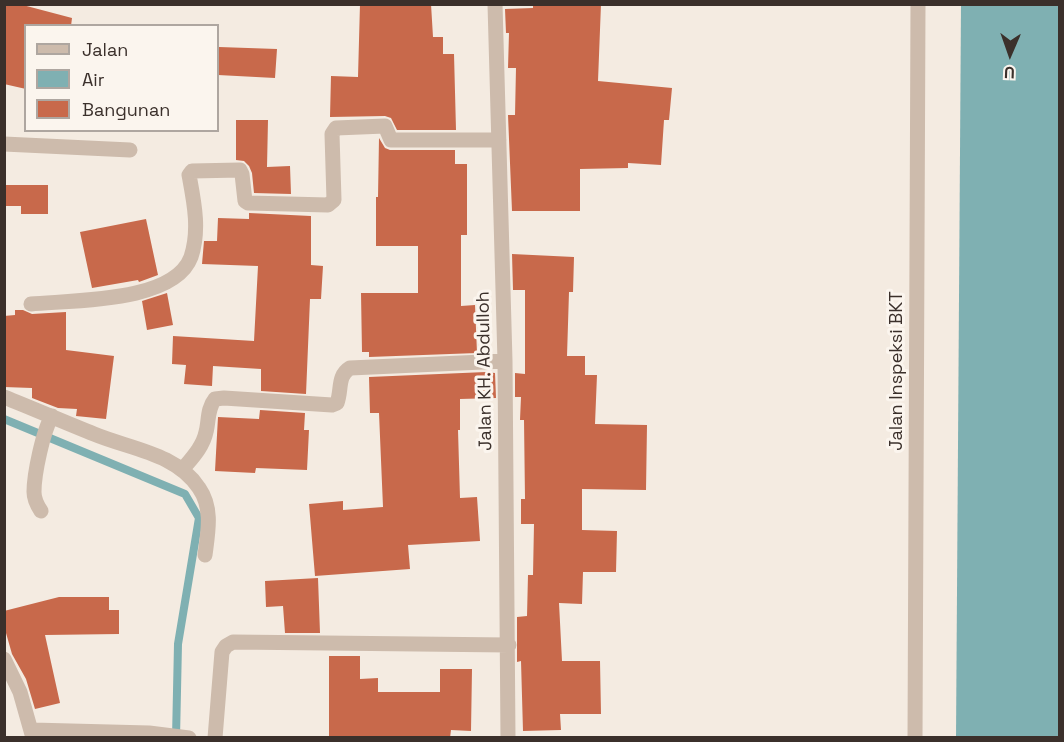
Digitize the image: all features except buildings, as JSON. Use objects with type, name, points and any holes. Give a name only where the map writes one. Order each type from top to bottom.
[{"type":"street","name":"Jalan KH. Abdulloh","points":[[495,4],[505,361],[508,738]]},
{"type":"street","name":"Jalan Inspeksi BKT","points":[[915,738],[918,4]]},
{"type":"street","points":[[31,304],[127,295],[159,285],[182,271],[190,259],[196,228],[195,204],[189,175],[192,171],[240,170],[245,201],[248,204],[328,204],[334,200],[332,133],[336,128],[385,126],[391,140],[499,140]]},
{"type":"street","points":[[4,144],[130,150]]},
{"type":"street","points":[[182,470],[194,456],[206,434],[210,408],[215,399],[332,405],[337,403],[339,398],[341,377],[350,368],[505,361]]},
{"type":"street","points":[[4,397],[50,418],[171,461],[199,488],[206,501],[209,516],[205,555]]},
{"type":"street","points":[[40,510],[34,491],[42,442],[50,418]]},
{"type":"street","points":[[215,738],[222,652],[233,642],[509,645]]},
{"type":"street","points":[[4,659],[20,692],[32,734],[149,733],[189,738]]},
{"type":"water","points":[[961,5],[1059,5],[1059,737],[956,737]]},
{"type":"waterway","points":[[4,419],[185,494],[199,518],[178,644],[176,738]]}]
